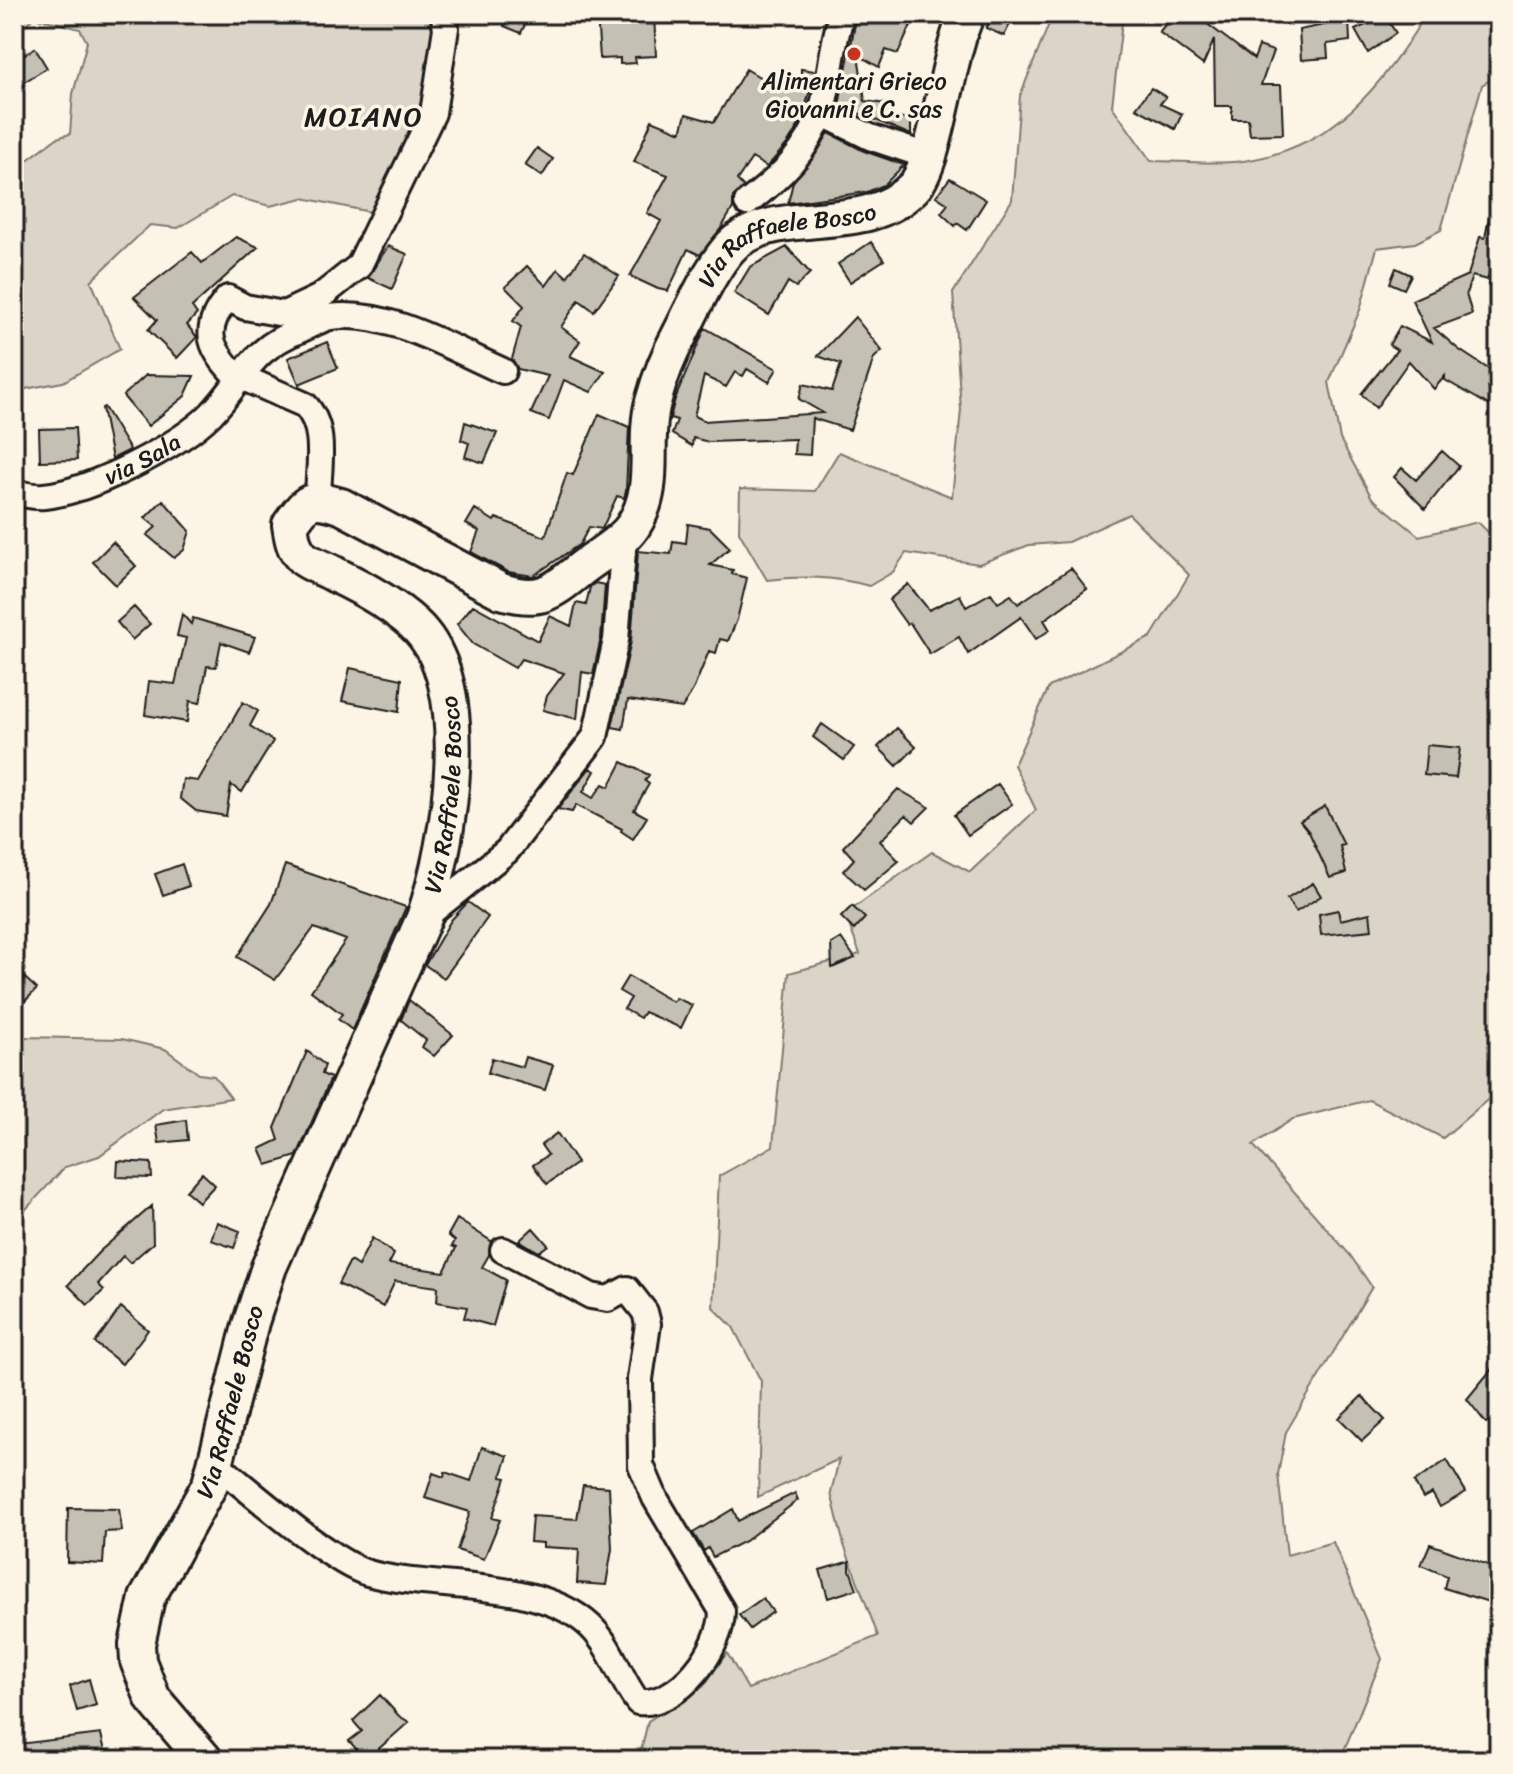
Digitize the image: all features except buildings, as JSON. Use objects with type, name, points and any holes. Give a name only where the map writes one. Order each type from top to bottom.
[{"type":"street","points":[[318,499],[319,432],[312,412],[305,405],[248,380],[219,359],[211,339],[212,316],[228,298],[245,307],[284,314],[320,297],[359,266],[433,113],[446,28],[444,18],[448,14]]},
{"type":"street","points":[[747,203],[776,181],[802,150],[821,113],[842,14]]},
{"type":"street","name":"Via Raffaele Bosco","points":[[205,1760],[153,1699],[138,1661],[137,1644],[147,1598],[210,1484],[251,1322],[269,1267],[424,918],[440,871],[453,759],[441,664],[429,640],[413,622],[363,588],[303,558],[292,542],[290,525],[305,503],[318,499],[341,506],[501,591],[525,598],[552,593],[632,528],[649,492],[652,404],[678,338],[715,270],[737,242],[783,226],[856,216],[895,204],[917,184],[954,49],[967,14]]},
{"type":"street","points":[[821,113],[870,137],[927,156]]},
{"type":"street","name":"via Sala","points":[[14,493],[41,497],[73,491],[161,451],[195,430],[268,344],[330,317],[373,320],[406,329],[503,371]]},
{"type":"street","points":[[424,918],[507,851],[595,737],[616,640],[623,551]]},
{"type":"street","points":[[215,1463],[335,1555],[365,1572],[510,1592],[564,1609],[587,1623],[606,1643],[638,1702],[649,1703],[672,1691],[715,1647],[722,1627],[722,1611],[655,1498],[641,1465],[640,1379],[648,1324],[645,1312],[627,1289],[608,1299],[591,1296],[503,1250]]},
{"type":"shaded area","points":[[14,14],[434,14],[447,46],[380,214],[303,198],[270,206],[232,196],[178,228],[150,225],[91,281],[120,349],[63,382],[14,391],[14,170],[57,138],[70,134],[73,94],[87,42],[80,29],[34,17],[14,36]]},
{"type":"shaded area","points":[[1053,14],[1123,14],[1112,106],[1151,161],[1208,163],[1243,161],[1275,154],[1304,143],[1329,128],[1372,89],[1426,14],[1499,14],[1499,75],[1482,85],[1441,230],[1415,243],[1377,248],[1360,310],[1329,382],[1340,439],[1372,498],[1419,536],[1478,522],[1499,543],[1499,1090],[1443,1138],[1369,1100],[1293,1119],[1253,1145],[1350,1255],[1372,1287],[1286,1432],[1278,1474],[1287,1555],[1333,1542],[1382,1659],[1340,1760],[639,1760],[648,1721],[703,1687],[727,1653],[748,1689],[878,1636],[844,1545],[831,1493],[839,1459],[758,1497],[761,1381],[733,1327],[713,1307],[719,1176],[773,1146],[789,973],[860,954],[845,914],[932,852],[970,872],[1036,810],[1014,765],[1049,687],[1151,637],[1189,575],[1129,514],[1068,542],[1029,545],[979,564],[906,553],[893,572],[869,586],[818,578],[767,580],[739,532],[740,489],[815,491],[839,452],[952,497],[961,410],[953,293],[1012,200],[1020,96]]},
{"type":"shaded area","points":[[14,1027],[23,1037],[122,1039],[165,1049],[199,1074],[214,1076],[231,1098],[163,1109],[99,1156],[65,1167],[14,1222]]},
{"type":"place","name":"Alimentari Grieco Giovanni e C. sas","points":[[854,54]]},
{"type":"district","name":"MOIANO","points":[[364,116]]}]
